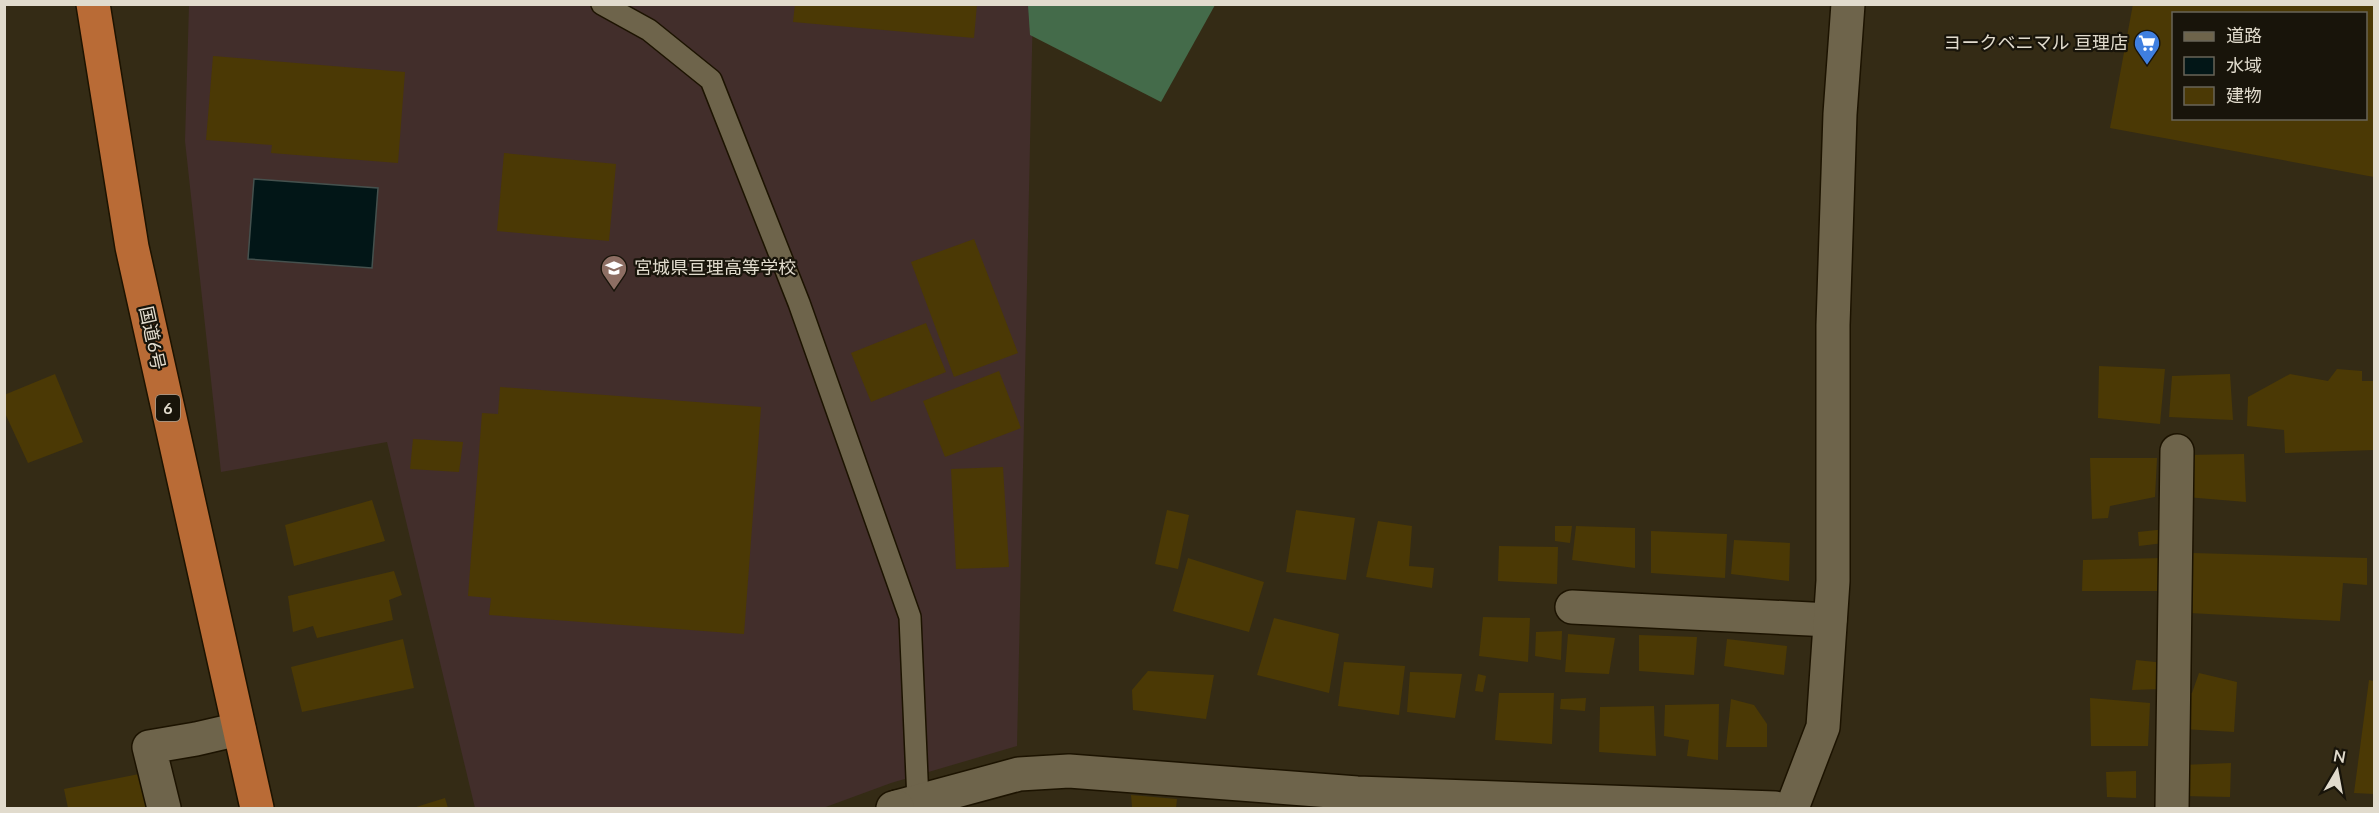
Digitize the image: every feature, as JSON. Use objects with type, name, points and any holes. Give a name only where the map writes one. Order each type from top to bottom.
[{"type":"highway","name":"国道6号","points":[[93,4],[132,247],[257,808]]},
{"type":"street","points":[[1792,808],[1823,727],[1833,581],[1833,325],[1840,114],[1848,4]]},
{"type":"street","points":[[2172,808],[2176,451]]},
{"type":"street","points":[[1572,607],[1830,620]]},
{"type":"street","points":[[164,808],[149,747],[239,729]]},
{"type":"street","points":[[903,806],[1019,774],[1069,771],[1197,795],[1357,793],[1490,804],[1775,808]]},
{"type":"lane","points":[[602,4],[649,30],[711,80],[799,303],[910,617],[903,806]]},
{"type":"shaded area","name":"宮城県亘理高等学校","points":[[189,5],[1033,5],[1017,746],[891,783],[823,808],[475,808],[387,442],[221,472],[185,141]]},
{"type":"green space","points":[[1028,4],[1215,5],[1161,102],[1030,35]]},
{"type":"water","points":[[254,179],[378,188],[372,268],[248,259]]},
{"type":"building","points":[[795,4],[977,4],[974,38],[793,22]]},
{"type":"building","name":"ヨークベニマル 亘理店","points":[[2133,4],[2374,4],[2374,177],[2110,128]]},
{"type":"building","points":[[213,56],[405,72],[398,163],[271,153],[272,145],[206,140]]},
{"type":"building","points":[[504,153],[616,164],[609,241],[497,231]]},
{"type":"building","points":[[974,239],[1018,353],[954,377],[911,262]]},
{"type":"building","points":[[926,323],[946,372],[871,402],[851,353]]},
{"type":"building","points":[[2099,366],[2165,369],[2160,424],[2098,418]]},
{"type":"building","points":[[2337,369],[2362,371],[2362,381],[2374,381],[2374,450],[2285,453],[2284,430],[2247,426],[2248,397],[2290,374],[2328,381]]},
{"type":"building","points":[[999,371],[1021,428],[945,457],[923,401]]},
{"type":"building","points":[[55,374],[83,442],[28,463],[4,411],[4,395]]},
{"type":"building","points":[[2230,374],[2233,420],[2169,417],[2172,376]]},
{"type":"building","points":[[500,387],[761,407],[744,634],[489,615],[491,598],[468,596],[482,413],[498,414]]},
{"type":"building","points":[[413,439],[463,442],[459,472],[410,469]]},
{"type":"building","points":[[2244,454],[2246,502],[2186,497],[2186,455]]},
{"type":"building","points":[[2090,458],[2157,458],[2155,497],[2110,506],[2108,518],[2092,519]]},
{"type":"building","points":[[1003,467],[1009,567],[956,569],[951,469]]},
{"type":"building","points":[[372,500],[385,541],[294,566],[285,525]]},
{"type":"building","points":[[1167,510],[1189,515],[1178,569],[1155,564]]},
{"type":"building","points":[[1296,510],[1355,518],[1346,580],[1286,572]]},
{"type":"building","points":[[1378,521],[1412,526],[1409,566],[1434,568],[1432,588],[1366,577]]},
{"type":"building","points":[[1555,526],[1572,526],[1570,543],[1555,541]]},
{"type":"building","points":[[1576,526],[1635,528],[1635,568],[1572,560]]},
{"type":"building","points":[[2166,529],[2164,543],[2139,546],[2138,532]]},
{"type":"building","points":[[1651,531],[1727,534],[1725,578],[1651,573]]},
{"type":"building","points":[[1734,540],[1790,543],[1789,581],[1731,574]]},
{"type":"building","points":[[1499,546],[1558,547],[1557,584],[1498,581]]},
{"type":"building","points":[[2193,553],[2367,558],[2367,585],[2343,583],[2340,621],[2189,613]]},
{"type":"building","points":[[1188,558],[1264,582],[1249,632],[1173,611]]},
{"type":"building","points":[[2162,558],[2162,591],[2082,591],[2083,560]]},
{"type":"building","points":[[394,571],[402,595],[389,600],[393,620],[317,638],[313,626],[293,632],[288,596]]},
{"type":"building","points":[[1483,617],[1530,618],[1528,662],[1479,656]]},
{"type":"building","points":[[1274,618],[1339,634],[1329,693],[1257,675]]},
{"type":"building","points":[[1562,631],[1561,660],[1535,656],[1536,632]]},
{"type":"building","points":[[1568,634],[1615,638],[1609,674],[1565,672]]},
{"type":"building","points":[[1639,635],[1697,637],[1694,675],[1639,671]]},
{"type":"building","points":[[403,639],[414,688],[302,712],[291,667]]},
{"type":"building","points":[[1727,639],[1787,646],[1784,675],[1724,666]]},
{"type":"building","points":[[2136,660],[2165,663],[2161,689],[2132,690]]},
{"type":"building","points":[[1344,662],[1405,666],[1399,715],[1338,706]]},
{"type":"building","points":[[1148,671],[1214,675],[1206,719],[1133,710],[1132,690]]},
{"type":"building","points":[[1410,672],[1462,674],[1455,718],[1407,712]]},
{"type":"building","points":[[2199,673],[2237,682],[2234,732],[2183,729],[2185,693],[2192,693]]},
{"type":"building","points":[[1478,674],[1486,676],[1483,692],[1475,691]]},
{"type":"building","points":[[2369,680],[2374,681],[2374,794],[2354,793]]},
{"type":"building","points":[[1499,693],[1554,693],[1552,744],[1495,740]]},
{"type":"building","points":[[1586,698],[1585,711],[1560,709],[1561,699]]},
{"type":"building","points":[[2090,698],[2150,703],[2148,746],[2091,746]]},
{"type":"building","points":[[1731,699],[1754,705],[1767,724],[1767,747],[1726,747]]},
{"type":"building","points":[[1719,704],[1718,760],[1687,756],[1689,740],[1664,736],[1665,705]]},
{"type":"building","points":[[1654,706],[1656,756],[1599,752],[1600,707]]},
{"type":"building","points":[[2231,763],[2230,797],[2182,796],[2182,765]]},
{"type":"building","points":[[2136,771],[2136,798],[2107,797],[2106,772]]},
{"type":"building","points":[[139,774],[146,808],[68,808],[64,789]]},
{"type":"building","points":[[1131,795],[1177,799],[1176,808],[1132,807]]},
{"type":"building","points":[[445,798],[448,808],[413,808]]},
{"type":"place","name":"ヨークベニマル 亘理店","points":[[2147,66]]},
{"type":"place","name":"宮城県亘理高等学校","points":[[614,291]]}]
